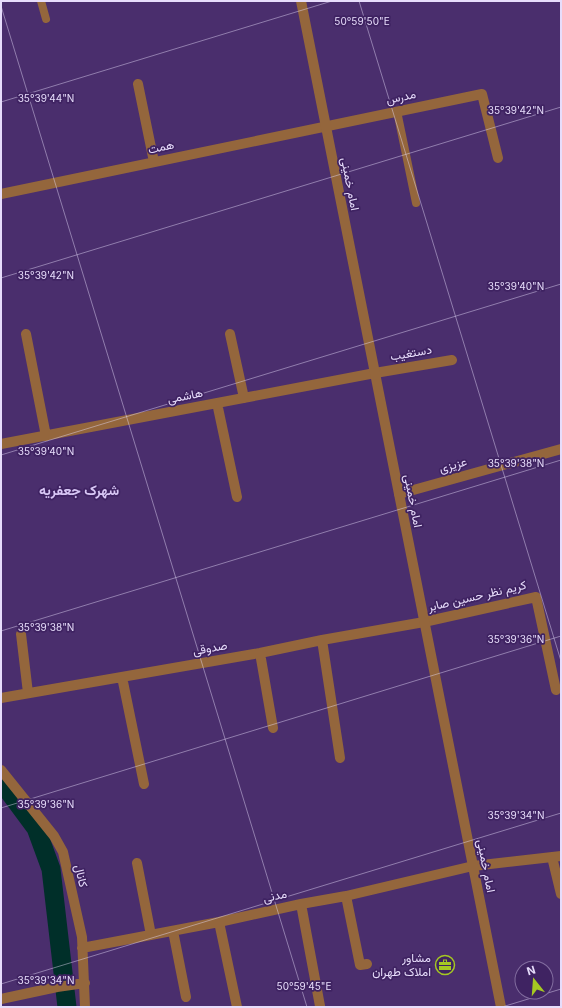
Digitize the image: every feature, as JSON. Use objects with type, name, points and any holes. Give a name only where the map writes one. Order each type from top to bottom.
[{"type":"street","name":"امام خمینی","points":[[301,1],[501,1007]]},
{"type":"street","points":[[138,84],[154,162]]},
{"type":"street","name":"مدرس","points":[[326,126],[482,94],[498,158]]},
{"type":"street","name":"همت","points":[[1,194],[326,126]]},
{"type":"street","points":[[26,334],[46,436]]},
{"type":"street","points":[[230,334],[244,398]]},
{"type":"street","name":"دستغیب","points":[[375,373],[452,360]]},
{"type":"street","name":"هاشمی","points":[[1,444],[375,373]]},
{"type":"street","points":[[216,403],[237,497]]},
{"type":"street","name":"عزیزی","points":[[399,494],[561,448]]},
{"type":"street","name":"کریم نظر حسین صابر","points":[[424,622],[536,597],[556,690]]},
{"type":"street","name":"صدوقی","points":[[1,698],[260,653],[322,640],[424,622]]},
{"type":"street","points":[[21,634],[28,693]]},
{"type":"street","points":[[322,640],[340,758]]},
{"type":"street","points":[[260,653],[273,728]]},
{"type":"street","points":[[122,677],[144,784]]},
{"type":"street","name":"کانال","points":[[1,770],[54,836],[62,852],[82,937],[85,1007]]},
{"type":"street","points":[[557,856],[561,894]]},
{"type":"street","name":"مدنی","points":[[82,948],[346,896],[473,866],[557,856]]},
{"type":"street","points":[[137,863],[151,935]]},
{"type":"street","points":[[346,896],[360,965],[367,964]]},
{"type":"street","points":[[301,904],[320,1006]]},
{"type":"street","points":[[219,922],[237,1007]]},
{"type":"street","points":[[173,931],[186,997]]},
{"type":"street","points":[[1,999],[56,987],[84,983]]},
{"type":"lane","points":[[41,1],[46,20]]},
{"type":"lane","points":[[397,111],[416,203]]},
{"type":"waterway","points":[[1,781],[36,828],[51,869],[67,1007]]},
{"type":"place","name":"مشاور املاک طهران","points":[[445,965]]},
{"type":"district","name":"شهرک جعفریه","points":[[79,490]]}]
